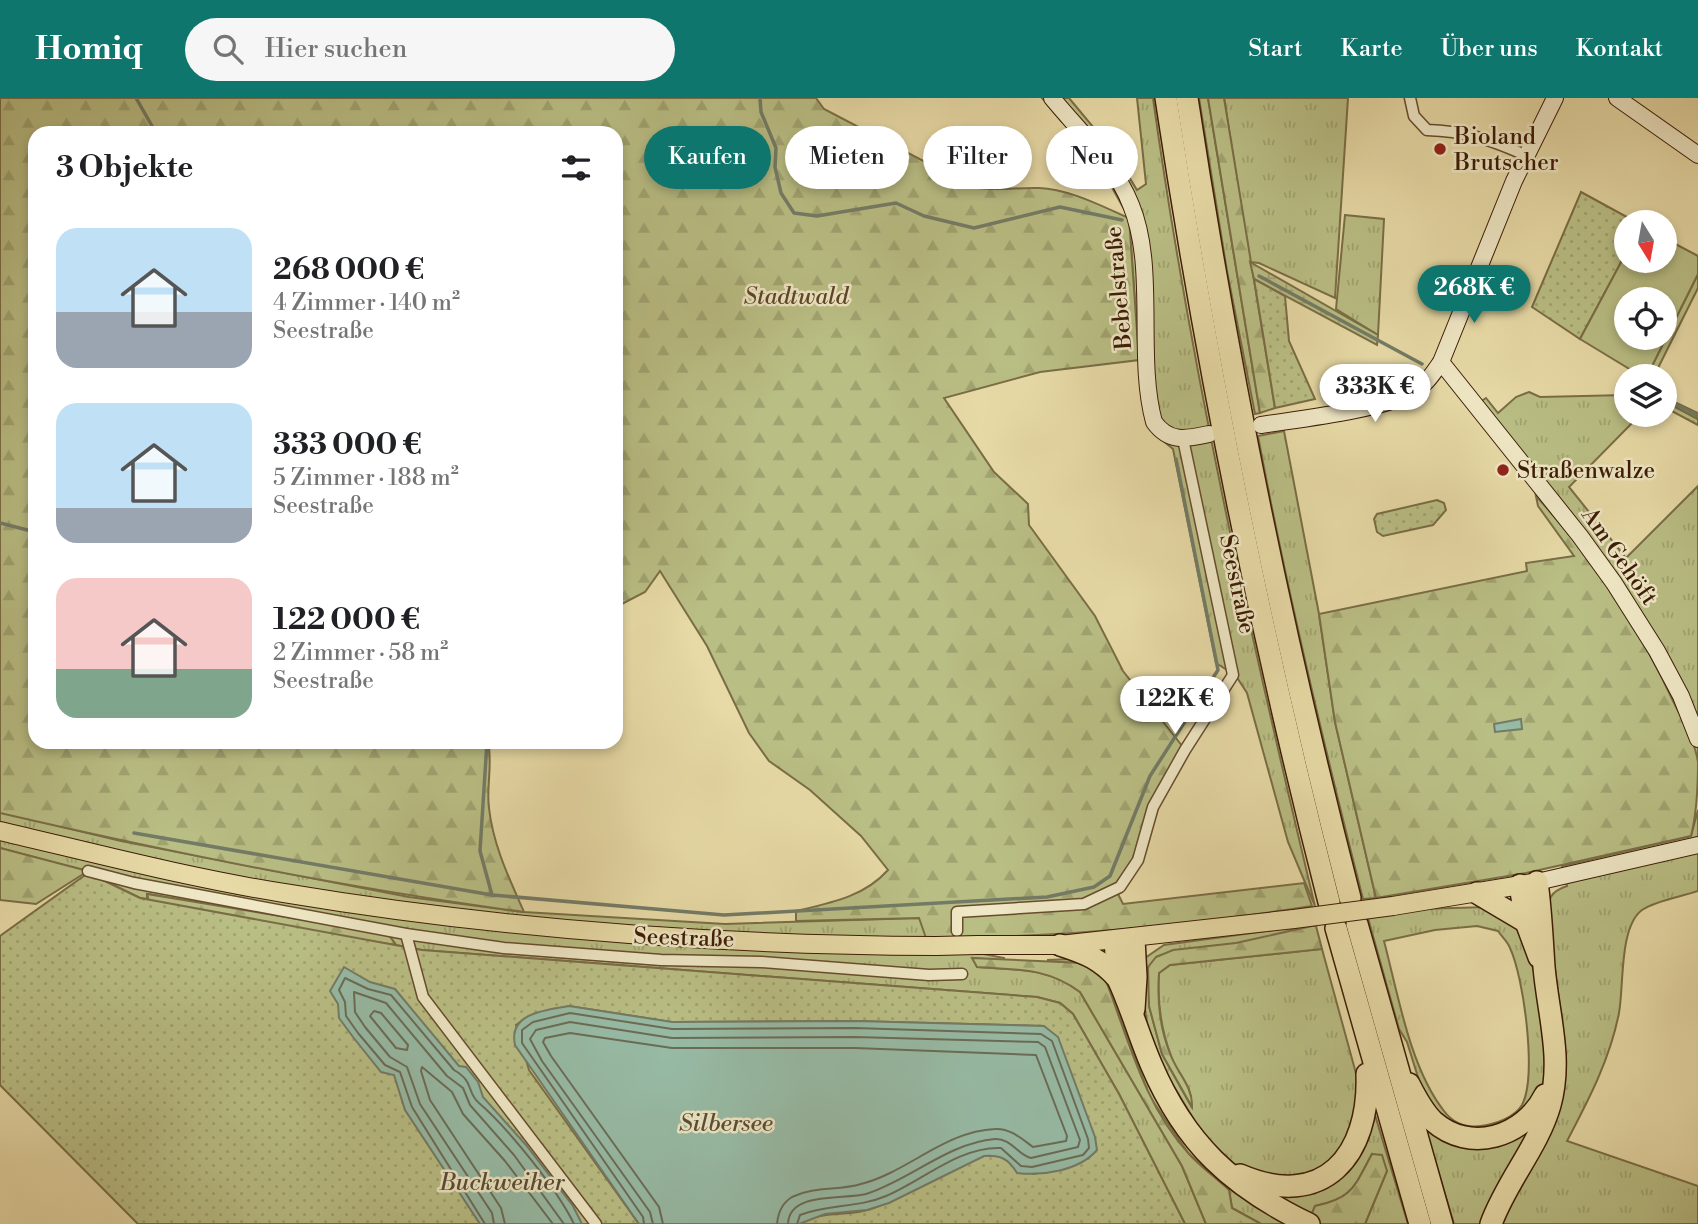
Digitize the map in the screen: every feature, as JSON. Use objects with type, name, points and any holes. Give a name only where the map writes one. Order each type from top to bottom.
[{"type":"highway","points":[[1166,98],[1188,245],[1237,507],[1273,675],[1339,900],[1255,489],[1224,325],[1187,98]]},
{"type":"highway","points":[[1528,884],[1526,922],[1544,968]]},
{"type":"highway","points":[[1491,1224],[1498,1204],[1545,1120],[1551,1103],[1555,1033],[1544,968],[1544,933],[1528,884]]},
{"type":"highway","points":[[1477,893],[1513,911],[1526,922]]},
{"type":"highway","points":[[1420,1224],[1365,1040],[1346,926],[1390,1046],[1442,1224]]},
{"type":"highway","points":[[1118,979],[1124,940]]},
{"type":"highway","points":[[1124,940],[1136,977],[1133,1012]]},
{"type":"highway","points":[[1060,945],[1105,964],[1118,979],[1133,1012],[1151,1065],[1178,1115],[1222,1167],[1250,1193],[1310,1224]]},
{"type":"highway","points":[[1222,1167],[1260,1184],[1286,1187],[1307,1184],[1337,1167],[1358,1140],[1366,1114],[1365,1040]]},
{"type":"highway","points":[[1390,1046],[1429,1116],[1447,1130],[1470,1138],[1500,1136],[1521,1125],[1539,1106],[1553,1078]]},
{"type":"main road","points":[[0,831],[282,893],[491,923],[671,939],[803,945],[1060,945],[1124,940],[1393,906],[1528,884]]},
{"type":"street","name":"Bebelstraße","points":[[1052,98],[1115,174],[1133,207],[1142,268],[1151,410],[1161,433],[1183,439]]},
{"type":"street","points":[[1410,98],[1413,116],[1427,130],[1469,133],[1493,140],[1525,155]]},
{"type":"street","points":[[1261,425],[1387,403],[1413,392],[1432,376],[1441,362],[1525,155],[1555,98]]},
{"type":"street","points":[[1617,98],[1639,105],[1698,155]]},
{"type":"street","name":"Am Gehöft","points":[[1441,362],[1580,536],[1614,583],[1657,651],[1681,696],[1698,739]]},
{"type":"street","points":[[1432,376],[1455,381]]},
{"type":"street","points":[[1183,439],[1209,434]]},
{"type":"street","name":"Seestraße","points":[[957,931],[957,912],[1084,904],[1120,887],[1138,860],[1153,807],[1233,675],[1183,439]]},
{"type":"street","points":[[1528,884],[1698,845]]},
{"type":"street","name":"Seestraße","points":[[88,871],[134,883],[406,934],[504,948],[661,960],[761,962],[929,975],[962,974]]},
{"type":"street","points":[[406,934],[423,997],[596,1224]]},
{"type":"green space","name":"Stadtwald","points":[[0,98],[816,98],[824,109],[856,126],[785,126],[785,189],[909,189],[909,153],[923,161],[923,189],[1050,189],[1085,199],[1129,218],[1139,360],[1040,372],[944,398],[994,472],[1028,504],[1029,525],[1095,616],[1123,671],[1183,747],[1151,808],[1132,860],[1114,886],[1123,904],[1304,883],[1312,906],[1120,930],[1023,936],[926,938],[919,918],[796,921],[796,911],[834,902],[857,893],[888,870],[861,836],[810,790],[769,761],[749,733],[707,646],[660,571],[645,592],[623,603],[623,126],[28,126],[28,749],[489,749],[488,800],[491,822],[502,861],[524,912],[261,869],[0,813]]},
{"type":"green space","points":[[1042,98],[1069,98],[1092,126],[1066,126]]},
{"type":"green space","points":[[1137,98],[1153,98],[1185,302],[1224,504],[1315,906],[1288,842],[1247,693],[1236,676],[1216,663],[1173,449],[1162,440],[1139,360],[1129,218],[1113,189],[1137,190],[1146,184]]},
{"type":"green space","points":[[1199,98],[1208,98],[1260,413],[1255,414],[1227,271]]},
{"type":"green space","points":[[1208,98],[1224,98],[1275,408],[1260,413]]},
{"type":"green space","points":[[1224,98],[1348,98],[1335,298],[1259,263],[1250,262]]},
{"type":"green space","points":[[1581,192],[1614,210],[1615,273],[1580,339],[1532,307]]},
{"type":"green space","points":[[1345,215],[1384,219],[1378,335],[1336,309]]},
{"type":"green space","points":[[1677,245],[1698,256],[1698,274],[1677,316],[1677,287],[1614,287],[1614,350],[1660,350],[1653,364],[1621,364],[1580,339],[1615,273],[1677,273]]},
{"type":"green space","points":[[1250,262],[1378,335],[1377,345],[1254,279]]},
{"type":"green space","points":[[1698,274],[1698,288],[1677,330],[1677,316]]},
{"type":"green space","points":[[1254,279],[1285,296],[1289,341],[1315,399],[1275,408]]},
{"type":"green space","points":[[1660,350],[1667,350],[1660,364],[1653,364]]},
{"type":"green space","points":[[1529,392],[1540,397],[1614,395],[1614,427],[1628,427],[1569,487],[1626,558],[1698,486],[1698,762],[1685,726],[1577,541],[1536,496],[1543,490],[1480,402],[1486,398],[1498,413],[1516,397]]},
{"type":"green space","points":[[1677,403],[1698,413],[1698,419],[1677,408]]},
{"type":"green space","points":[[1677,408],[1698,419],[1698,425],[1677,414]]},
{"type":"green space","points":[[1284,431],[1319,614],[1335,722],[1376,898],[1363,899],[1307,669],[1269,494],[1258,436]]},
{"type":"green space","points":[[1536,496],[1595,568],[1630,620],[1688,732],[1698,762],[1697,799],[1691,836],[1526,873],[1376,898],[1335,722],[1319,614],[1527,571],[1526,563],[1574,556],[1538,506]]},
{"type":"green space","points":[[1437,500],[1444,503],[1446,510],[1433,525],[1383,536],[1377,532],[1374,519],[1377,514]]},
{"type":"green space","points":[[1698,810],[1698,891],[1642,910],[1629,929],[1615,1030],[1591,1094],[1567,1141],[1698,1186],[1698,1224],[1497,1224],[1563,1080],[1565,1045],[1548,917],[1551,897],[1556,891],[1567,886],[1562,866],[1691,836]]},
{"type":"green space","points":[[0,812],[121,841],[409,897],[524,912],[725,924],[920,918],[979,953],[1004,958],[1004,961],[973,958],[977,967],[1031,971],[1055,978],[1080,992],[1182,1166],[1206,1224],[1185,1224],[1119,1094],[1073,1014],[1060,1003],[1037,997],[422,950],[396,945],[388,934],[147,894],[147,899],[140,898],[85,871],[0,848]]},
{"type":"green space","points":[[0,848],[88,871],[36,904],[0,900]]},
{"type":"green space","points":[[88,873],[140,898],[422,950],[1037,997],[1060,1003],[1073,1014],[1119,1094],[1185,1224],[799,1224],[825,1215],[871,1209],[984,1156],[999,1155],[1033,1174],[1040,1173],[1044,1026],[855,1021],[672,1022],[569,1006],[529,1016],[516,1025],[529,1070],[639,1224],[138,1224],[0,1085],[0,936]]},
{"type":"green space","points":[[147,894],[388,934],[396,945],[150,906]]},
{"type":"green space","points":[[1489,907],[1520,924],[1541,1005],[1547,1051],[1542,1086],[1512,1126],[1465,1132],[1426,1103],[1407,1042],[1399,1029],[1368,918],[1418,909]],"holes":[[[1477,926],[1498,931],[1509,946],[1515,962],[1524,1003],[1528,1050],[1526,1091],[1519,1110],[1509,1117],[1492,1124],[1470,1126],[1455,1122],[1448,1115],[1432,1094],[1422,1074],[1406,1030],[1384,941],[1435,930]]]},
{"type":"green space","points":[[1316,926],[1322,949],[1170,965],[1159,973],[1158,994],[1164,1036],[1174,1063],[1190,1093],[1192,1107],[1162,1054],[1149,1006],[1148,967],[1156,957],[1173,950],[1236,943]]},
{"type":"green space","points":[[1296,927],[1249,942],[1189,949],[1156,957],[1149,1006],[1162,1054],[1191,1106],[1190,1093],[1174,1062],[1162,1025],[1159,973],[1170,965],[1322,949],[1360,1088],[1358,1128],[1320,1173],[1285,1182],[1234,1166],[1202,1133],[1167,1075],[1148,1029],[1144,1003],[1145,958],[1164,945]]},
{"type":"green space","points":[[972,958],[1082,963],[1106,981],[1139,1072],[1160,1115],[1189,1154],[1229,1190],[1232,1208],[1261,1224],[1206,1224],[1182,1166],[1080,992],[1055,978],[1031,971],[977,967]]},
{"type":"green space","points":[[1073,959],[1100,967],[1112,981],[1151,1090],[1183,1138],[1224,1179],[1247,1196],[1297,1224],[1261,1224],[1232,1208],[1229,1190],[1188,1153],[1150,1097],[1106,981],[1082,963],[1048,962]]},
{"type":"green space","points":[[1375,1115],[1408,1224],[1365,1224],[1387,1171],[1372,1154],[1351,1189],[1337,1199],[1315,1206],[1310,1218],[1263,1189],[1301,1191]]},
{"type":"green space","points":[[1537,1117],[1484,1224],[1454,1224],[1423,1121],[1456,1140]]},
{"type":"green space","points":[[1372,1154],[1382,1155],[1387,1171],[1365,1224],[1321,1224],[1310,1218],[1315,1206],[1337,1199],[1351,1189]]},
{"type":"water","points":[[1521,719],[1522,729],[1495,732],[1494,724]]},
{"type":"water","name":"Buckweiher","points":[[344,967],[370,982],[395,989],[459,1066],[466,1067],[478,1082],[483,1097],[526,1145],[573,1206],[582,1224],[480,1224],[405,1110],[394,1075],[381,1072],[339,1018],[338,1004],[330,991]]},
{"type":"water","name":"Silbersee","points":[[569,1006],[672,1022],[855,1021],[1044,1026],[1058,1037],[1095,1137],[1097,1150],[1080,1163],[1038,1174],[1017,1173],[1003,1158],[984,1156],[889,1203],[867,1210],[825,1214],[799,1224],[639,1224],[515,1045],[514,1034],[523,1020],[530,1015]]},
{"type":"waterway","points":[[136,98],[152,126]]},
{"type":"waterway","points":[[760,98],[761,112],[776,148],[775,167],[781,193],[794,213],[817,216],[896,203],[924,216],[974,228],[1060,207],[1122,220]]},
{"type":"waterway","points":[[1259,276],[1422,364]]},
{"type":"waterway","points":[[1677,405],[1698,416]]},
{"type":"waterway","points":[[134,833],[492,895],[724,915],[1047,897],[1094,887],[1110,876],[1150,776],[1218,670],[1176,459]]},
{"type":"waterway","points":[[0,523],[28,530]]},
{"type":"waterway","points":[[487,749],[480,851],[492,895]]},
{"type":"place","name":"Bioland Brutscher","points":[[1440,149]]},
{"type":"place","name":"Straßenwalze","points":[[1503,470]]}]
